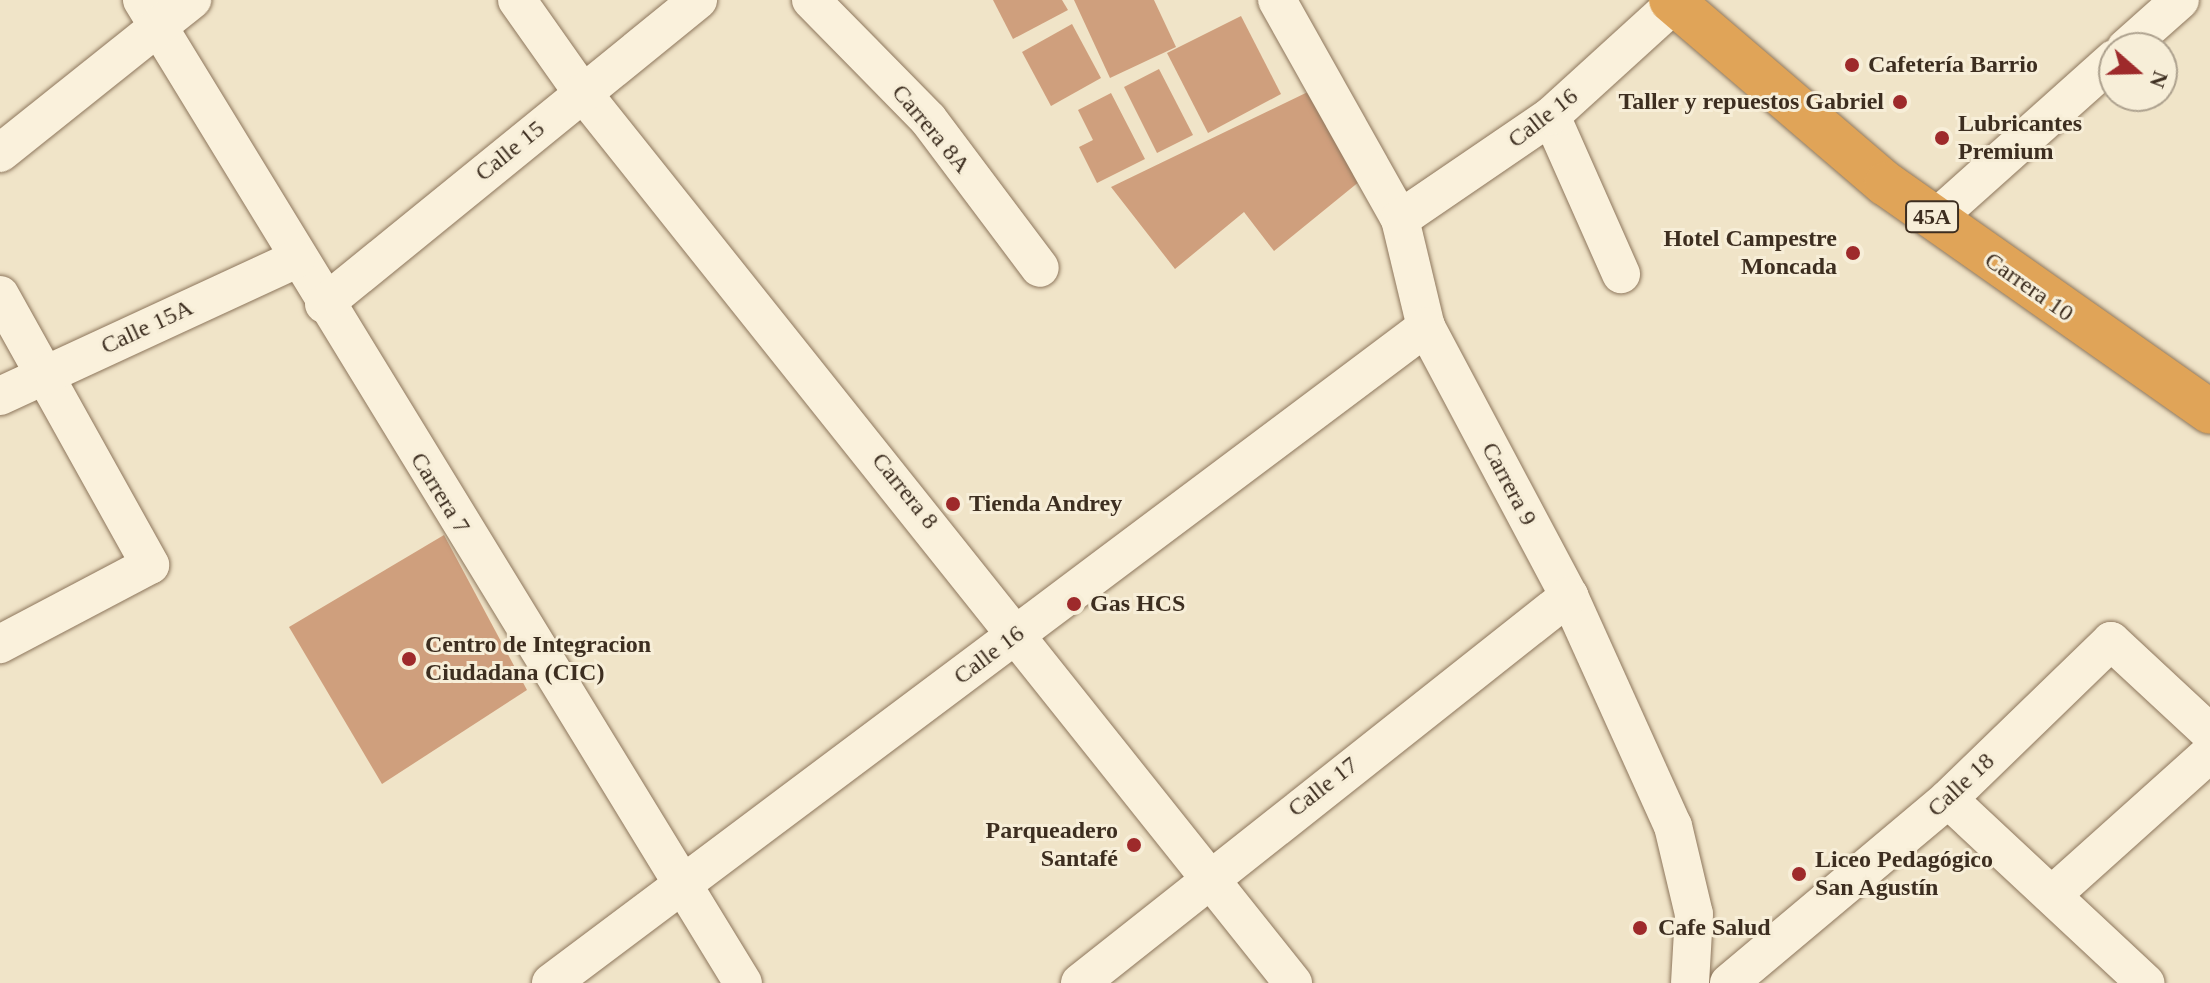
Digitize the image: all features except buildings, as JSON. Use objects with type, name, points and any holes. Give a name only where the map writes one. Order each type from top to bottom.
[{"type":"highway","name":"Carrera 10","points":[[1672,2],[1776,96],[1935,219],[2206,403]]},
{"type":"street","points":[[0,153],[150,14],[192,0]]},
{"type":"street","name":"Carrera 8","points":[[517,0],[582,92],[1019,632],[1293,983]]},
{"type":"street","name":"Calle 15","points":[[324,304],[698,0]]},
{"type":"street","name":"Carrera 8A","points":[[811,0],[928,119],[1040,268]]},
{"type":"street","points":[[2144,32],[2180,0]]},
{"type":"street","name":"Calle 16","points":[[1400,219],[1551,116],[1672,2]]},
{"type":"street","name":"Carrera 9","points":[[1285,3],[1400,219],[1426,327],[1569,596],[1683,854],[1694,914],[1690,983]]},
{"type":"street","name":"Carrera 7","points":[[150,14],[296,259],[743,983]]},
{"type":"street","points":[[1935,219],[2098,73]]},
{"type":"street","points":[[1551,116],[1621,274]]},
{"type":"street","name":"Calle 15A","points":[[0,396],[296,259]]},
{"type":"street","points":[[0,295],[41,376],[150,565],[0,644]]},
{"type":"street","name":"Calle 16","points":[[551,983],[1426,327]]},
{"type":"street","name":"Calle 17","points":[[1080,983],[1210,876],[1569,596]]},
{"type":"street","name":"Calle 18","points":[[1729,983],[1948,799],[2111,641],[2210,733]]},
{"type":"street","points":[[2052,895],[2210,753]]},
{"type":"street","points":[[1948,799],[2145,983]]},
{"type":"place","name":"Cafetería Barrio","points":[[1852,65]]},
{"type":"place","name":"Taller y repuestos Gabriel","points":[[1900,102]]},
{"type":"place","name":"Lubricantes Premium","points":[[1942,138]]},
{"type":"place","name":"Hotel Campestre Moncada","points":[[1853,253]]},
{"type":"place","name":"Tienda Andrey","points":[[953,504]]},
{"type":"place","name":"Gas HCS","points":[[1074,604]]},
{"type":"place","name":"Centro de Integracion Ciudadana (CIC)","points":[[409,659]]},
{"type":"place","name":"Parqueadero Santafé","points":[[1134,845]]},
{"type":"place","name":"Liceo Pedagógico San Agustín","points":[[1799,874]]},
{"type":"place","name":"Cafe Salud","points":[[1640,928]]}]
